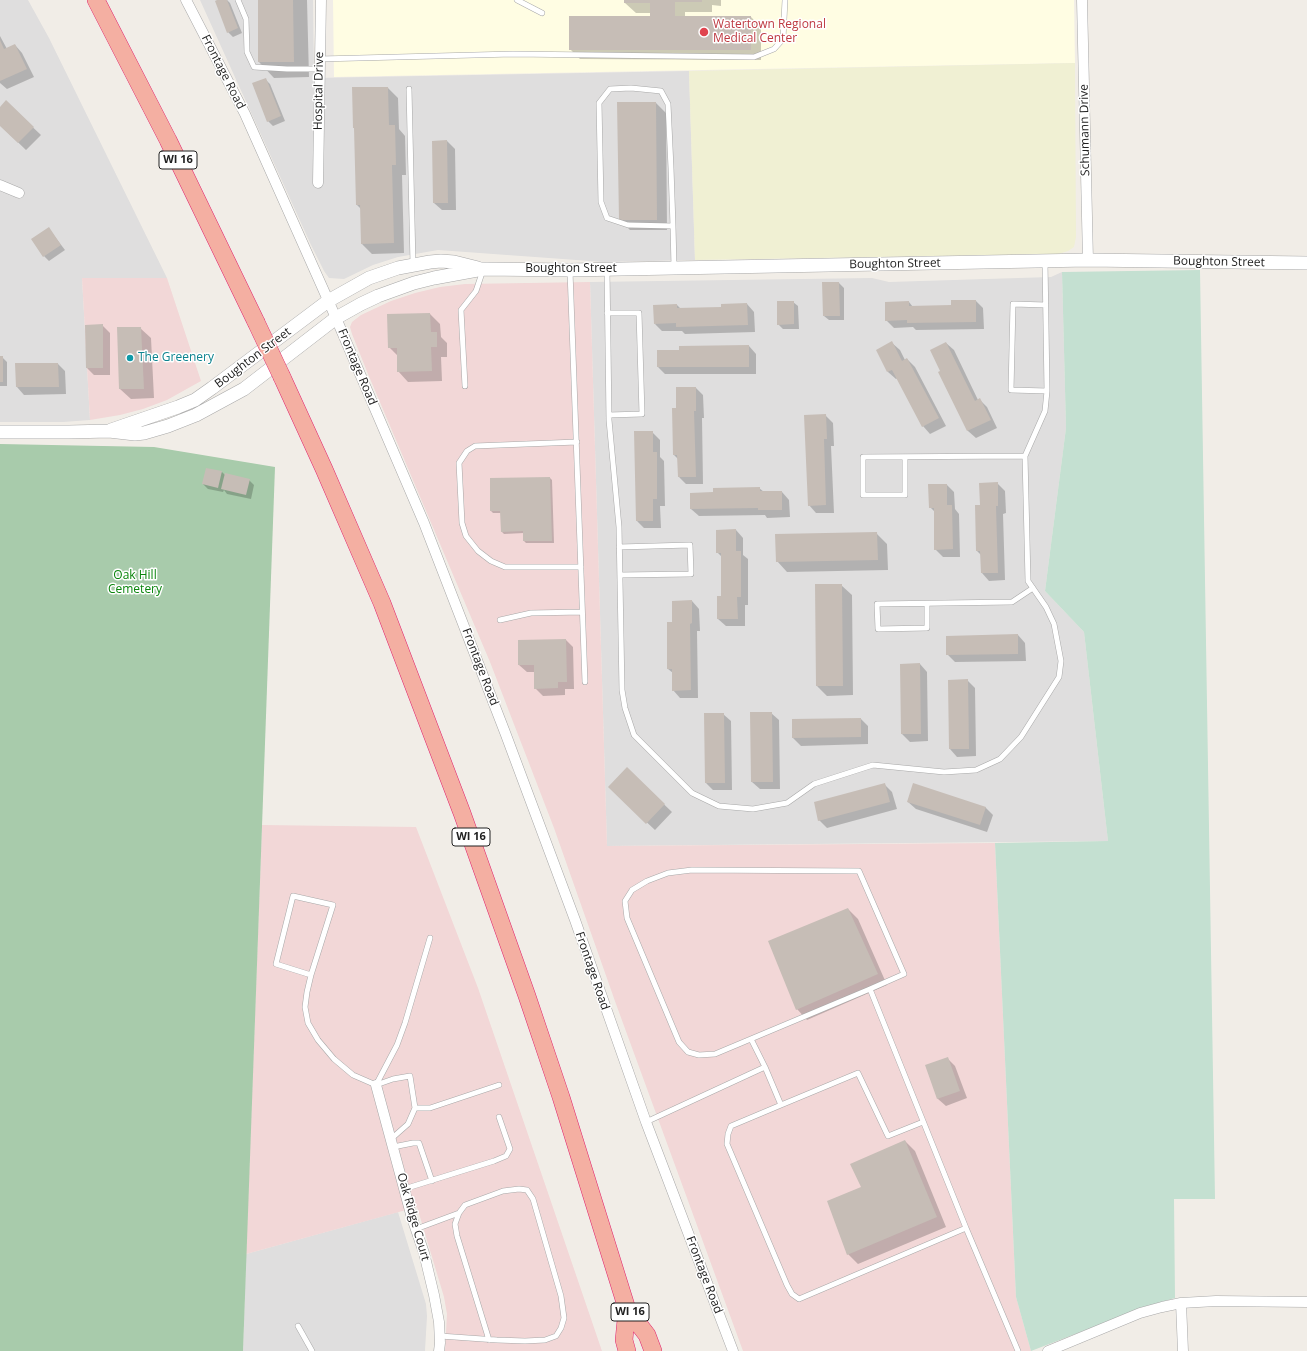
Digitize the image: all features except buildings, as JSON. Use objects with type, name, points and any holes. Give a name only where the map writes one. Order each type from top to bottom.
[{"type":"highway","name":"WI 16","points":[[96,0],[168,140],[256,322],[324,469],[382,603],[454,790],[528,996],[627,1309],[647,1335],[653,1351]]},
{"type":"highway","name":"WI 16","points":[[627,1309],[624,1340],[627,1351]]},
{"type":"street","name":"Frontage Road","points":[[186,0],[245,114],[336,318],[424,523],[504,728],[575,920],[646,1122],[733,1351]]},
{"type":"street","name":"Hospital Drive","points":[[318,183],[321,0]]},
{"type":"street","name":"Schumann Drive","points":[[1082,0],[1088,260]]},
{"type":"street","points":[[0,185],[19,193]]},
{"type":"street","name":"Boughton Street","points":[[0,432],[109,431],[135,434],[168,426],[196,415],[244,389],[336,318],[361,304],[414,283],[484,269],[570,270],[1088,260],[1307,263]]},
{"type":"street","name":"Boughton Street","points":[[109,431],[195,400],[328,301],[369,278],[413,264],[441,261],[454,262],[484,269]]},
{"type":"street","name":"Oak Ridge Court","points":[[376,1085],[434,1295],[439,1322],[439,1351]]},
{"type":"street","points":[[1048,1351],[1140,1313],[1181,1303],[1216,1301],[1307,1302]]},
{"type":"street","points":[[1181,1303],[1183,1351]]},
{"type":"lane","points":[[238,0],[246,19],[247,52],[254,67],[287,69],[320,64],[513,54],[754,57],[774,49],[783,38],[785,0]]},
{"type":"lane","points":[[517,0],[542,13]]},
{"type":"lane","points":[[673,226],[628,225],[607,218],[601,202],[599,102],[610,90],[631,88],[661,91],[668,104],[673,226],[674,268]]},
{"type":"lane","points":[[409,89],[413,264]]},
{"type":"lane","points":[[607,269],[609,415],[619,527],[622,690],[625,708],[634,734],[692,793],[720,806],[753,809],[787,803],[814,784],[873,765],[944,772],[976,770],[1000,759],[1021,737],[1059,677],[1061,661],[1054,624],[1046,607],[1028,581],[1025,456],[1045,411],[1047,391],[1045,261]]},
{"type":"lane","points":[[465,386],[461,310],[476,291],[484,269]]},
{"type":"lane","points":[[570,270],[585,682]]},
{"type":"lane","points":[[1046,304],[1013,304],[1011,390],[1047,391]]},
{"type":"lane","points":[[607,313],[639,312],[642,414],[609,415]]},
{"type":"lane","points":[[576,442],[475,446],[467,451],[459,463],[462,523],[466,536],[478,551],[491,561],[505,567],[581,567]]},
{"type":"lane","points":[[905,457],[905,494],[863,495],[863,456],[1025,456]]},
{"type":"lane","points":[[619,547],[690,545],[691,574],[620,575]]},
{"type":"lane","points":[[927,604],[927,628],[878,629],[877,604],[1012,602],[1033,588]]},
{"type":"lane","points":[[500,620],[531,613],[582,612]]},
{"type":"lane","points":[[692,870],[859,871],[904,974],[870,990],[715,1054],[688,1052],[679,1042],[627,918],[625,902],[632,890],[647,881],[668,873],[692,870]]},
{"type":"lane","points":[[311,975],[276,964],[293,896],[333,905],[311,975],[305,1007],[308,1023],[318,1040],[334,1059],[353,1075],[376,1085],[393,1078],[410,1076],[415,1108],[408,1124],[392,1143]]},
{"type":"lane","points":[[376,1085],[397,1045],[430,938]]},
{"type":"lane","points":[[870,990],[966,1228],[1018,1351]]},
{"type":"lane","points":[[751,1039],[781,1105]]},
{"type":"lane","points":[[646,1122],[765,1067]]},
{"type":"lane","points":[[923,1122],[888,1136],[858,1073],[731,1126],[727,1144],[787,1285],[792,1294],[799,1299],[966,1228]]},
{"type":"lane","points":[[415,1108],[430,1108],[499,1085]]},
{"type":"lane","points":[[404,1189],[506,1156],[510,1150],[500,1117]]},
{"type":"lane","points":[[392,1143],[419,1143],[432,1181]]},
{"type":"lane","points":[[440,1336],[489,1340],[545,1340],[556,1336],[561,1328],[564,1318],[561,1296],[533,1199],[527,1190],[512,1189],[465,1205],[459,1213],[455,1224],[457,1236],[489,1340]]},
{"type":"lane","points":[[416,1229],[459,1213]]},
{"type":"lane","points":[[298,1326],[312,1351]]},
{"type":"shaded area","points":[[0,0],[28,0],[49,38],[167,278],[82,278],[90,420],[63,422],[0,422]]},
{"type":"shaded area","points":[[200,0],[313,0],[314,78],[689,71],[695,260],[604,262],[438,250],[398,257],[373,265],[344,279],[329,278],[311,245]]},
{"type":"shaded area","name":"Watertown Regional Medical Center","points":[[333,0],[1074,0],[1075,63],[334,77]]},
{"type":"shaded area","points":[[1062,272],[1066,428],[1045,591],[1084,632],[1108,841],[607,846],[590,282],[872,278],[889,282],[1051,277]]},
{"type":"shaded area","points":[[82,278],[167,278],[201,381],[167,400],[143,409],[120,415],[90,420]]},
{"type":"shaded area","points":[[590,282],[607,846],[995,843],[1016,1297],[1031,1351],[743,1351],[616,1004],[554,828],[490,662],[368,374],[350,327],[352,322],[361,315],[391,301],[440,287],[465,284]]},
{"type":"shaded area","points":[[262,825],[416,827],[478,988],[602,1351],[445,1351],[447,1314],[444,1297],[417,1207],[246,1254]]},
{"type":"shaded area","points":[[398,1212],[426,1304],[427,1316],[425,1351],[243,1351],[246,1254]]},
{"type":"green space","points":[[1075,63],[1076,237],[1074,247],[1068,251],[1058,254],[695,260],[689,71]]},
{"type":"green space","points":[[1200,270],[1215,1199],[1174,1199],[1175,1298],[1148,1306],[1031,1351],[1016,1297],[995,843],[1108,841],[1084,632],[1045,591],[1066,428],[1062,272]]},
{"type":"green space","name":"Oak Hill Cemetery","points":[[0,444],[154,447],[275,467],[243,1351],[0,1351]]},
{"type":"place","name":"Watertown Regional Medical Center","points":[[704,32]]},
{"type":"place","name":"The Greenery","points":[[130,358]]}]
